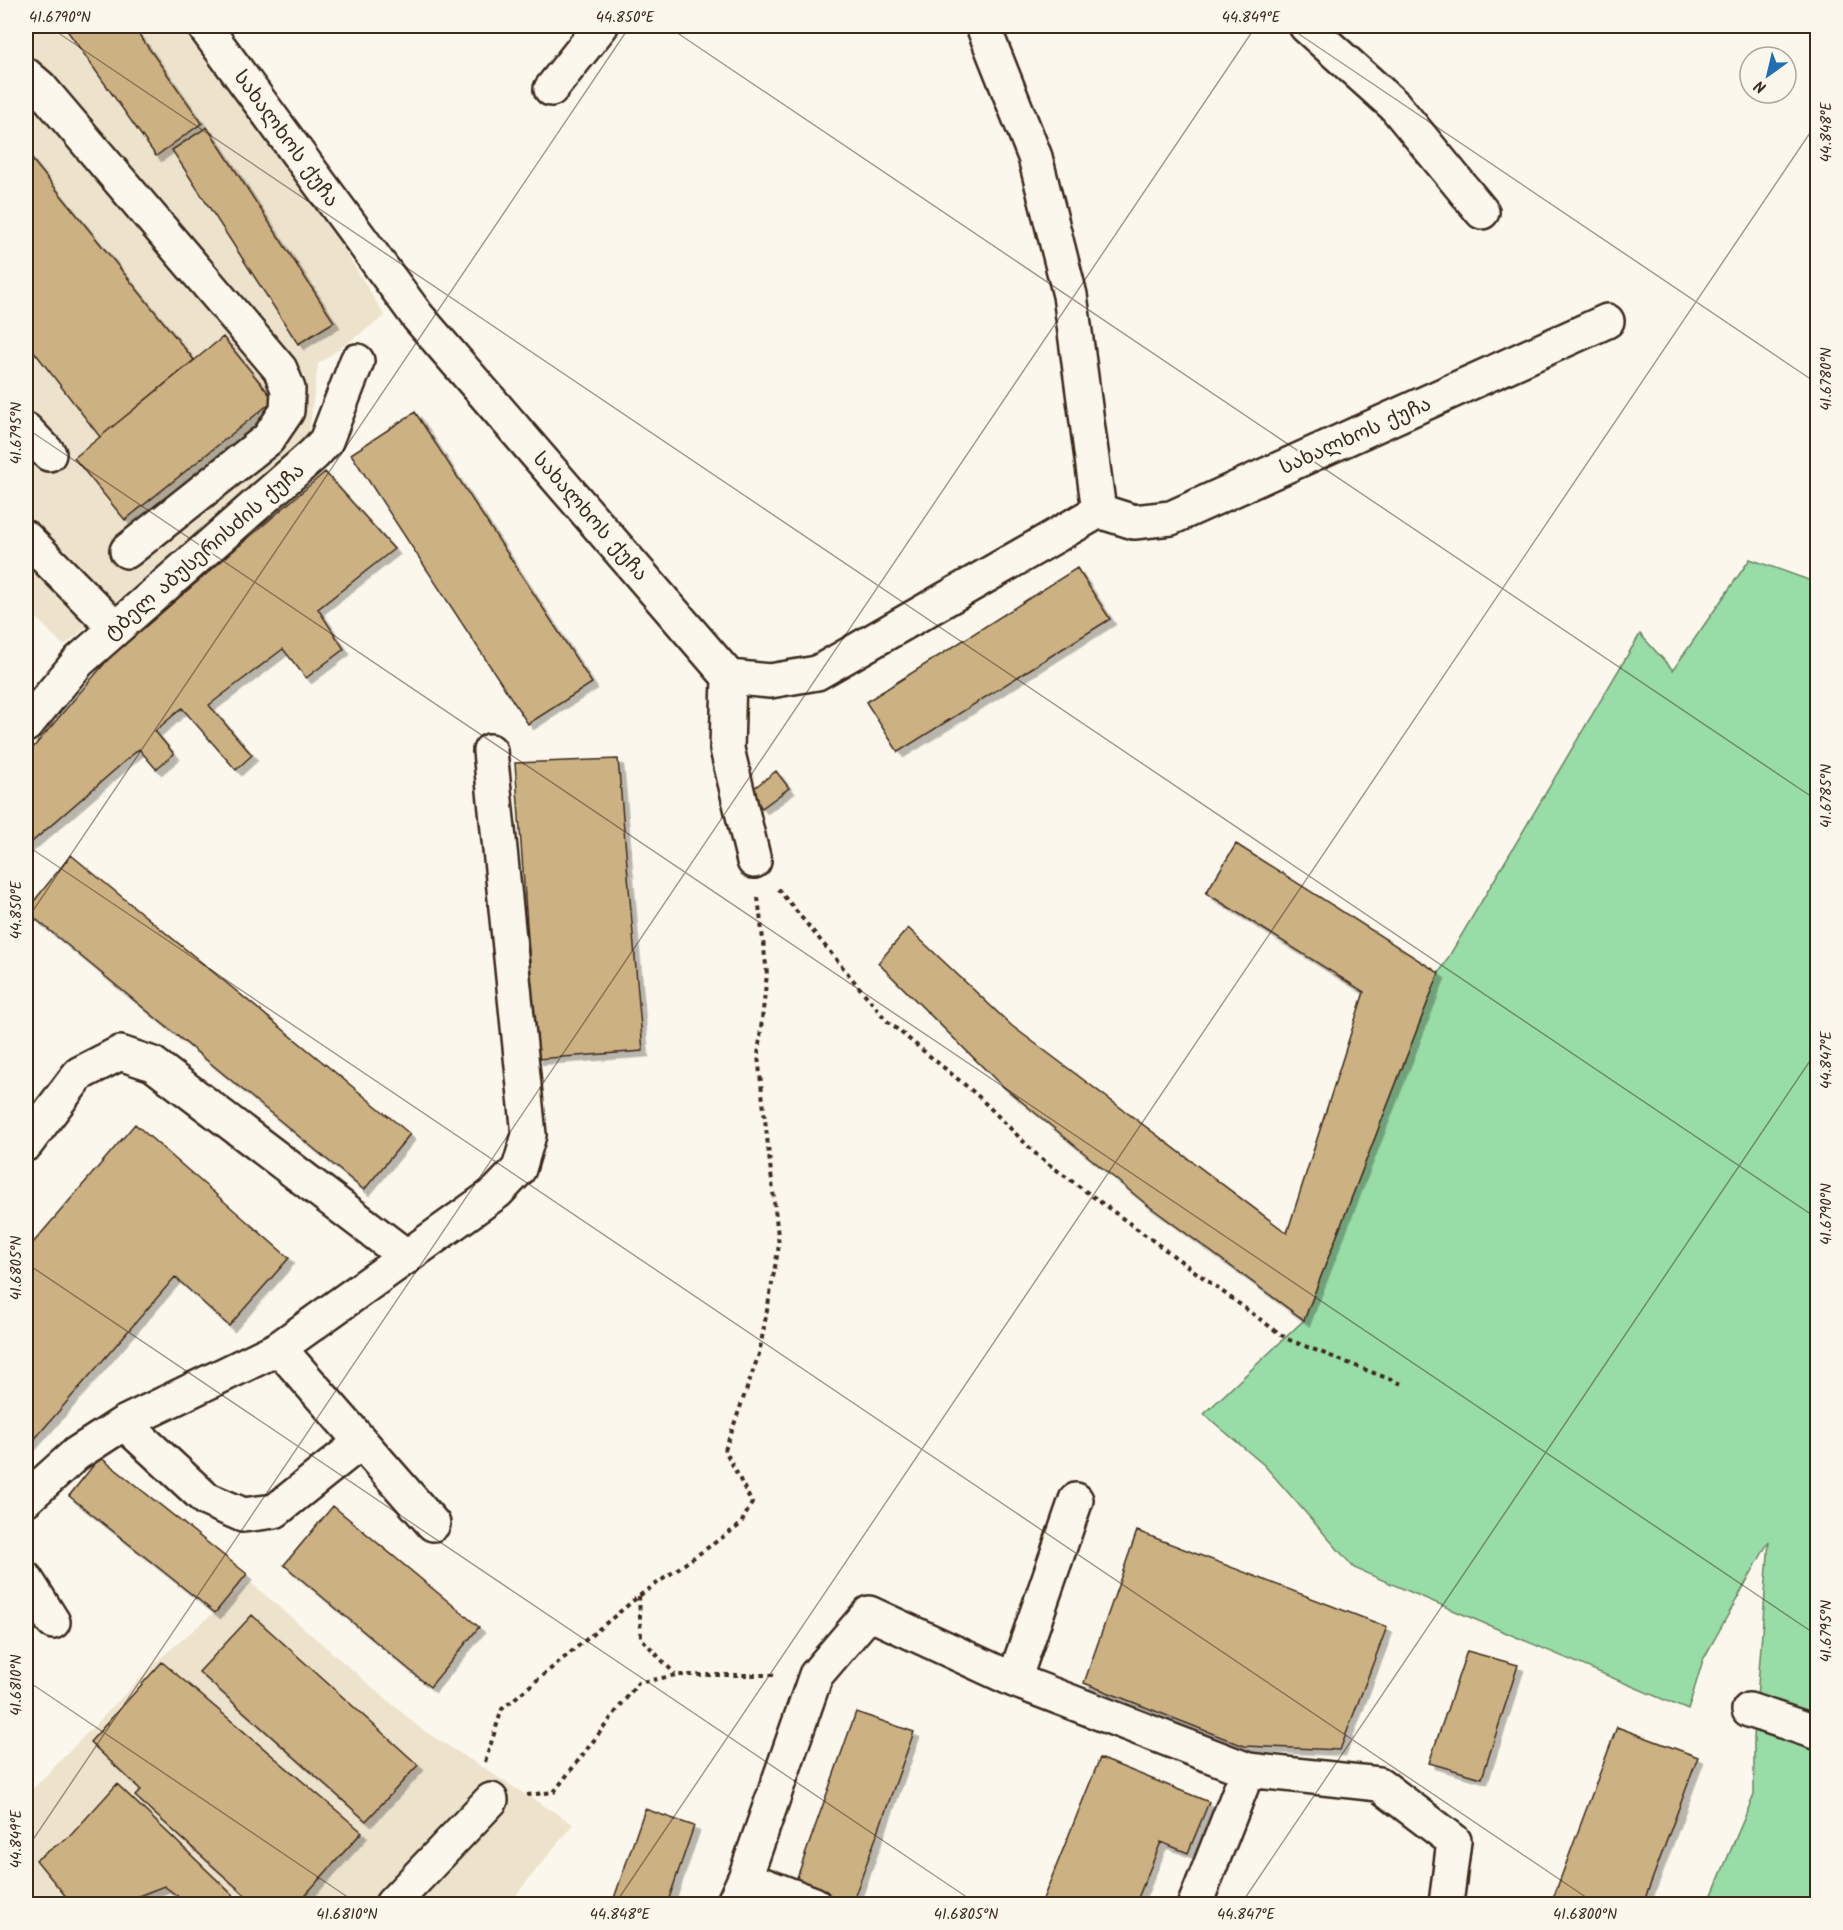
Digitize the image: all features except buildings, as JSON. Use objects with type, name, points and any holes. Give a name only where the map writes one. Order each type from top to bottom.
[{"type":"street","name":"სახალხოს ქუჩა","points":[[204,26],[418,317],[729,677]]},
{"type":"street","points":[[551,89],[602,26]]},
{"type":"street","points":[[754,861],[727,749],[729,677],[770,681],[817,673],[1099,511],[1070,295],[1035,157],[983,26]]},
{"type":"street","points":[[1306,26],[1395,106],[1482,212]]},
{"type":"street","points":[[26,75],[40,87],[280,369],[288,389],[287,411],[268,439],[127,550]]},
{"type":"street","name":"სახალხოს ქუჩა","points":[[1099,511],[1134,522],[1172,518],[1607,321]]},
{"type":"street","name":"ტბელ აბუსერისძის ქუჩა","points":[[26,725],[79,661],[326,441],[357,361]]},
{"type":"street","points":[[26,430],[49,454]]},
{"type":"street","points":[[26,538],[115,628]]},
{"type":"street","points":[[26,1499],[76,1454],[124,1423],[279,1348],[497,1192],[519,1169],[530,1135],[489,752]]},
{"type":"street","points":[[26,1144],[79,1074],[120,1053],[153,1064],[407,1257]]},
{"type":"street","points":[[279,1348],[433,1524]]},
{"type":"street","points":[[124,1423],[206,1499],[243,1515],[275,1511],[361,1442]]},
{"type":"street","points":[[1014,1680],[1076,1500]]},
{"type":"street","points":[[26,1579],[53,1622]]},
{"type":"street","points":[[814,1905],[739,1891],[816,1675],[869,1613],[1014,1680],[1248,1770],[1379,1784],[1454,1841],[1446,1905]]},
{"type":"street","points":[[1749,1710],[1818,1733]]},
{"type":"street","points":[[1195,1905],[1248,1770]]},
{"type":"street","points":[[392,1905],[491,1800]]},
{"type":"path","points":[[754,861],[887,1021],[976,1094],[1039,1157],[1287,1340],[1402,1384]]},
{"type":"path","points":[[754,861],[767,974],[758,1056],[779,1245],[759,1354],[725,1450],[752,1503],[740,1525],[639,1596],[502,1709],[482,1771],[491,1800],[554,1792],[638,1683],[676,1675],[816,1675]]},
{"type":"path","points":[[639,1596],[641,1638],[676,1675]]},
{"type":"shaded area","points":[[26,26],[179,26],[314,201],[385,316],[318,364],[308,439],[64,646],[26,607]]},
{"type":"shaded area","points":[[250,1582],[421,1729],[573,1824],[509,1904],[26,1904],[26,1788],[30,1792],[157,1661]]},
{"type":"green space","points":[[1750,559],[1817,583],[1817,1904],[1708,1904],[1754,1795],[1754,1737],[1769,1541],[1703,1660],[1688,1710],[1354,1568],[1264,1465],[1204,1414],[1304,1320],[1439,973],[1640,634],[1673,670]]}]
